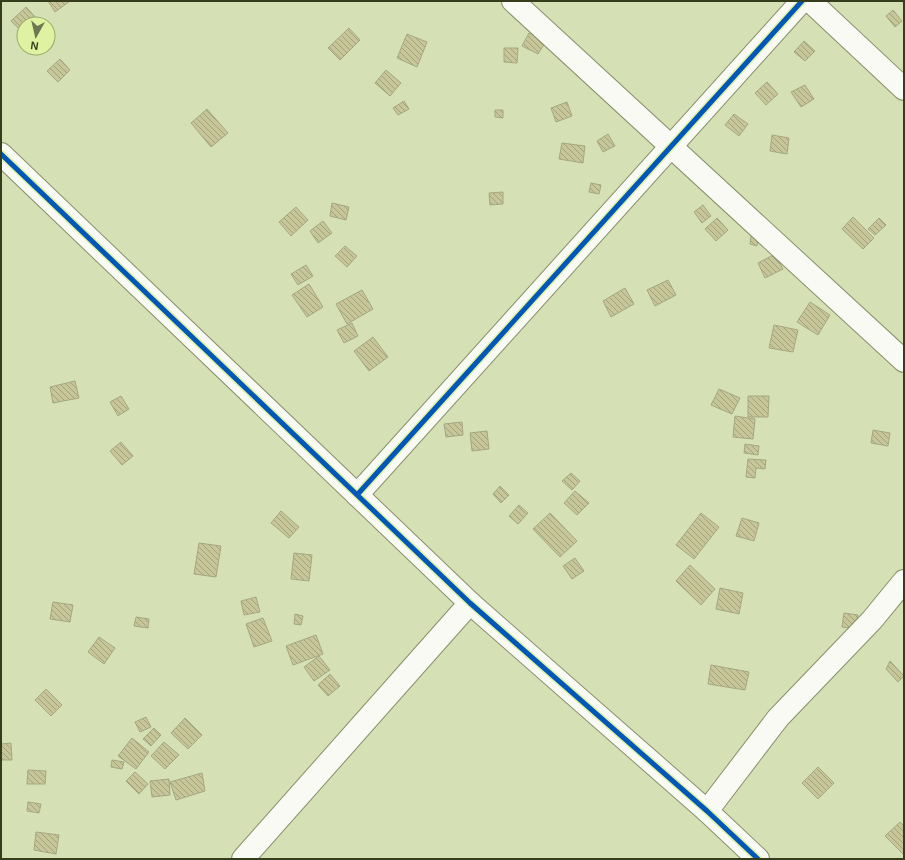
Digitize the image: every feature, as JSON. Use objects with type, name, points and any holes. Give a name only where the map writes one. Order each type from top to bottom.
[{"type":"street","points":[[513,1],[904,361]]},
{"type":"street","points":[[357,495],[802,1]]},
{"type":"street","points":[[810,1],[904,89]]},
{"type":"street","points":[[1,154],[470,603],[707,811],[758,859]]},
{"type":"street","points":[[707,811],[778,718],[872,620],[904,581]]},
{"type":"street","points":[[243,859],[470,603]]},
{"type":"building","points":[[48,1],[70,1],[55,12]]},
{"type":"building","points":[[26,7],[34,16],[16,16]]},
{"type":"building","points":[[893,10],[902,21],[895,27],[886,16]]},
{"type":"building","points":[[16,16],[16,26],[11,21]]},
{"type":"building","points":[[349,28],[360,40],[340,60],[328,48]]},
{"type":"building","points":[[529,33],[546,41],[538,54],[522,46]]},
{"type":"building","points":[[407,34],[427,42],[417,67],[397,58]]},
{"type":"building","points":[[804,41],[815,51],[805,61],[794,52]]},
{"type":"building","points":[[504,48],[518,48],[517,63],[504,62]]},
{"type":"building","points":[[60,59],[70,70],[58,82],[47,71]]},
{"type":"building","points":[[386,70],[401,83],[390,96],[375,83]]},
{"type":"building","points":[[767,82],[778,94],[766,105],[755,93]]},
{"type":"building","points":[[805,85],[814,99],[801,107],[791,92]]},
{"type":"building","points":[[404,101],[409,109],[398,115],[393,108]]},
{"type":"building","points":[[567,102],[572,116],[556,122],[551,108]]},
{"type":"building","points":[[207,109],[228,133],[211,147],[191,123]]},
{"type":"building","points":[[495,110],[503,110],[503,118],[495,117]]},
{"type":"building","points":[[734,114],[748,124],[739,136],[725,125]]},
{"type":"building","points":[[608,134],[615,146],[603,152],[597,141]]},
{"type":"building","points":[[772,135],[789,138],[787,154],[770,151]]},
{"type":"building","points":[[562,143],[585,146],[583,163],[559,159]]},
{"type":"building","points":[[591,183],[601,185],[599,194],[589,192]]},
{"type":"building","points":[[503,192],[503,204],[490,205],[489,193]]},
{"type":"building","points":[[332,203],[349,207],[346,220],[330,216]]},
{"type":"building","points":[[703,205],[711,216],[702,223],[694,212]]},
{"type":"building","points":[[296,207],[308,220],[291,236],[279,222]]},
{"type":"building","points":[[853,217],[874,238],[863,249],[842,229]]},
{"type":"building","points":[[717,218],[728,230],[716,241],[705,229]]},
{"type":"building","points":[[879,218],[886,225],[875,235],[868,229]]},
{"type":"building","points":[[323,221],[332,233],[318,243],[310,231]]},
{"type":"building","points":[[751,236],[758,237],[757,246],[750,244]]},
{"type":"building","points":[[345,246],[357,256],[347,267],[335,256]]},
{"type":"building","points":[[775,254],[783,269],[765,278],[758,263]]},
{"type":"building","points":[[306,265],[313,276],[298,285],[291,274]]},
{"type":"building","points":[[668,280],[676,295],[655,306],[647,290]]},
{"type":"building","points":[[309,284],[323,307],[307,317],[292,295]]},
{"type":"building","points":[[625,288],[634,304],[611,317],[603,301]]},
{"type":"building","points":[[362,290],[373,309],[347,324],[336,304]]},
{"type":"building","points":[[810,302],[830,315],[818,335],[797,322]]},
{"type":"building","points":[[352,323],[358,336],[344,343],[337,330]]},
{"type":"building","points":[[774,325],[798,330],[793,352],[769,348]]},
{"type":"building","points":[[373,337],[388,357],[369,371],[354,351]]},
{"type":"building","points":[[75,381],[79,398],[53,403],[50,387]]},
{"type":"building","points":[[719,389],[740,398],[732,414],[711,405]]},
{"type":"building","points":[[121,396],[129,409],[118,416],[110,402]]},
{"type":"building","points":[[748,396],[769,396],[768,417],[748,417]]},
{"type":"building","points":[[735,416],[755,419],[753,439],[733,437]]},
{"type":"building","points":[[462,422],[463,435],[446,437],[444,424]]},
{"type":"building","points":[[873,430],[890,433],[888,446],[871,443]]},
{"type":"building","points":[[487,431],[489,449],[472,451],[470,433]]},
{"type":"building","points":[[121,442],[133,456],[122,465],[110,451]]},
{"type":"building","points":[[745,444],[759,446],[758,455],[744,453]]},
{"type":"building","points":[[748,459],[766,460],[765,469],[756,468],[755,478],[746,477]]},
{"type":"building","points":[[571,473],[580,481],[572,490],[562,481]]},
{"type":"building","points":[[500,486],[509,495],[501,503],[493,494]]},
{"type":"building","points":[[575,491],[589,503],[577,515],[564,503]]},
{"type":"building","points":[[519,505],[528,513],[518,524],[509,516]]},
{"type":"building","points":[[281,511],[299,527],[289,538],[271,523]]},
{"type":"building","points":[[550,513],[577,541],[560,557],[533,529]]},
{"type":"building","points":[[701,513],[719,527],[694,559],[676,545]]},
{"type":"building","points":[[742,518],[759,523],[754,541],[736,536]]},
{"type":"building","points":[[199,543],[221,546],[216,577],[194,574]]},
{"type":"building","points":[[294,553],[312,555],[309,581],[291,579]]},
{"type":"building","points":[[575,558],[584,571],[572,579],[563,566]]},
{"type":"building","points":[[690,565],[715,589],[701,605],[676,581]]},
{"type":"building","points":[[720,588],[743,593],[739,614],[716,609]]},
{"type":"building","points":[[256,597],[260,612],[244,615],[241,601]]},
{"type":"building","points":[[53,602],[73,605],[70,622],[50,619]]},
{"type":"building","points":[[844,613],[858,615],[855,629],[842,627]]},
{"type":"building","points":[[295,614],[303,616],[301,625],[294,624]]},
{"type":"building","points":[[136,617],[149,619],[148,628],[134,626]]},
{"type":"building","points":[[263,618],[272,641],[254,647],[246,624]]},
{"type":"building","points":[[316,635],[323,654],[293,665],[286,646]]},
{"type":"building","points":[[99,637],[115,648],[104,664],[88,652]]},
{"type":"building","points":[[319,656],[330,670],[314,681],[304,667]]},
{"type":"building","points":[[890,661],[904,676],[898,682],[886,669]]},
{"type":"building","points":[[711,665],[749,672],[745,690],[708,684]]},
{"type":"building","points":[[330,674],[340,686],[328,696],[318,685]]},
{"type":"building","points":[[46,689],[62,705],[51,716],[35,700]]},
{"type":"building","points":[[146,717],[151,727],[140,732],[135,722]]},
{"type":"building","points":[[185,718],[202,735],[188,749],[171,733]]},
{"type":"building","points":[[154,728],[161,735],[151,746],[143,739]]},
{"type":"building","points":[[132,738],[149,752],[136,769],[118,756]]},
{"type":"building","points":[[164,742],[179,755],[165,769],[151,756]]},
{"type":"building","points":[[11,743],[12,760],[1,760],[1,744]]},
{"type":"building","points":[[112,760],[124,762],[122,769],[111,767]]},
{"type":"building","points":[[818,767],[834,783],[818,799],[802,783]]},
{"type":"building","points":[[28,770],[46,771],[45,784],[27,784]]},
{"type":"building","points":[[135,772],[148,784],[139,794],[126,781]]},
{"type":"building","points":[[202,773],[205,791],[176,800],[170,782]]},
{"type":"building","points":[[169,779],[170,795],[152,797],[150,781]]},
{"type":"building","points":[[28,802],[41,804],[39,813],[27,811]]},
{"type":"building","points":[[900,822],[904,826],[904,855],[885,836]]},
{"type":"building","points":[[36,832],[59,835],[56,854],[34,850]]},
{"type":"cycle path","points":[[357,495],[802,1]]},
{"type":"cycle path","points":[[1,154],[470,603],[707,811],[758,859]]}]
